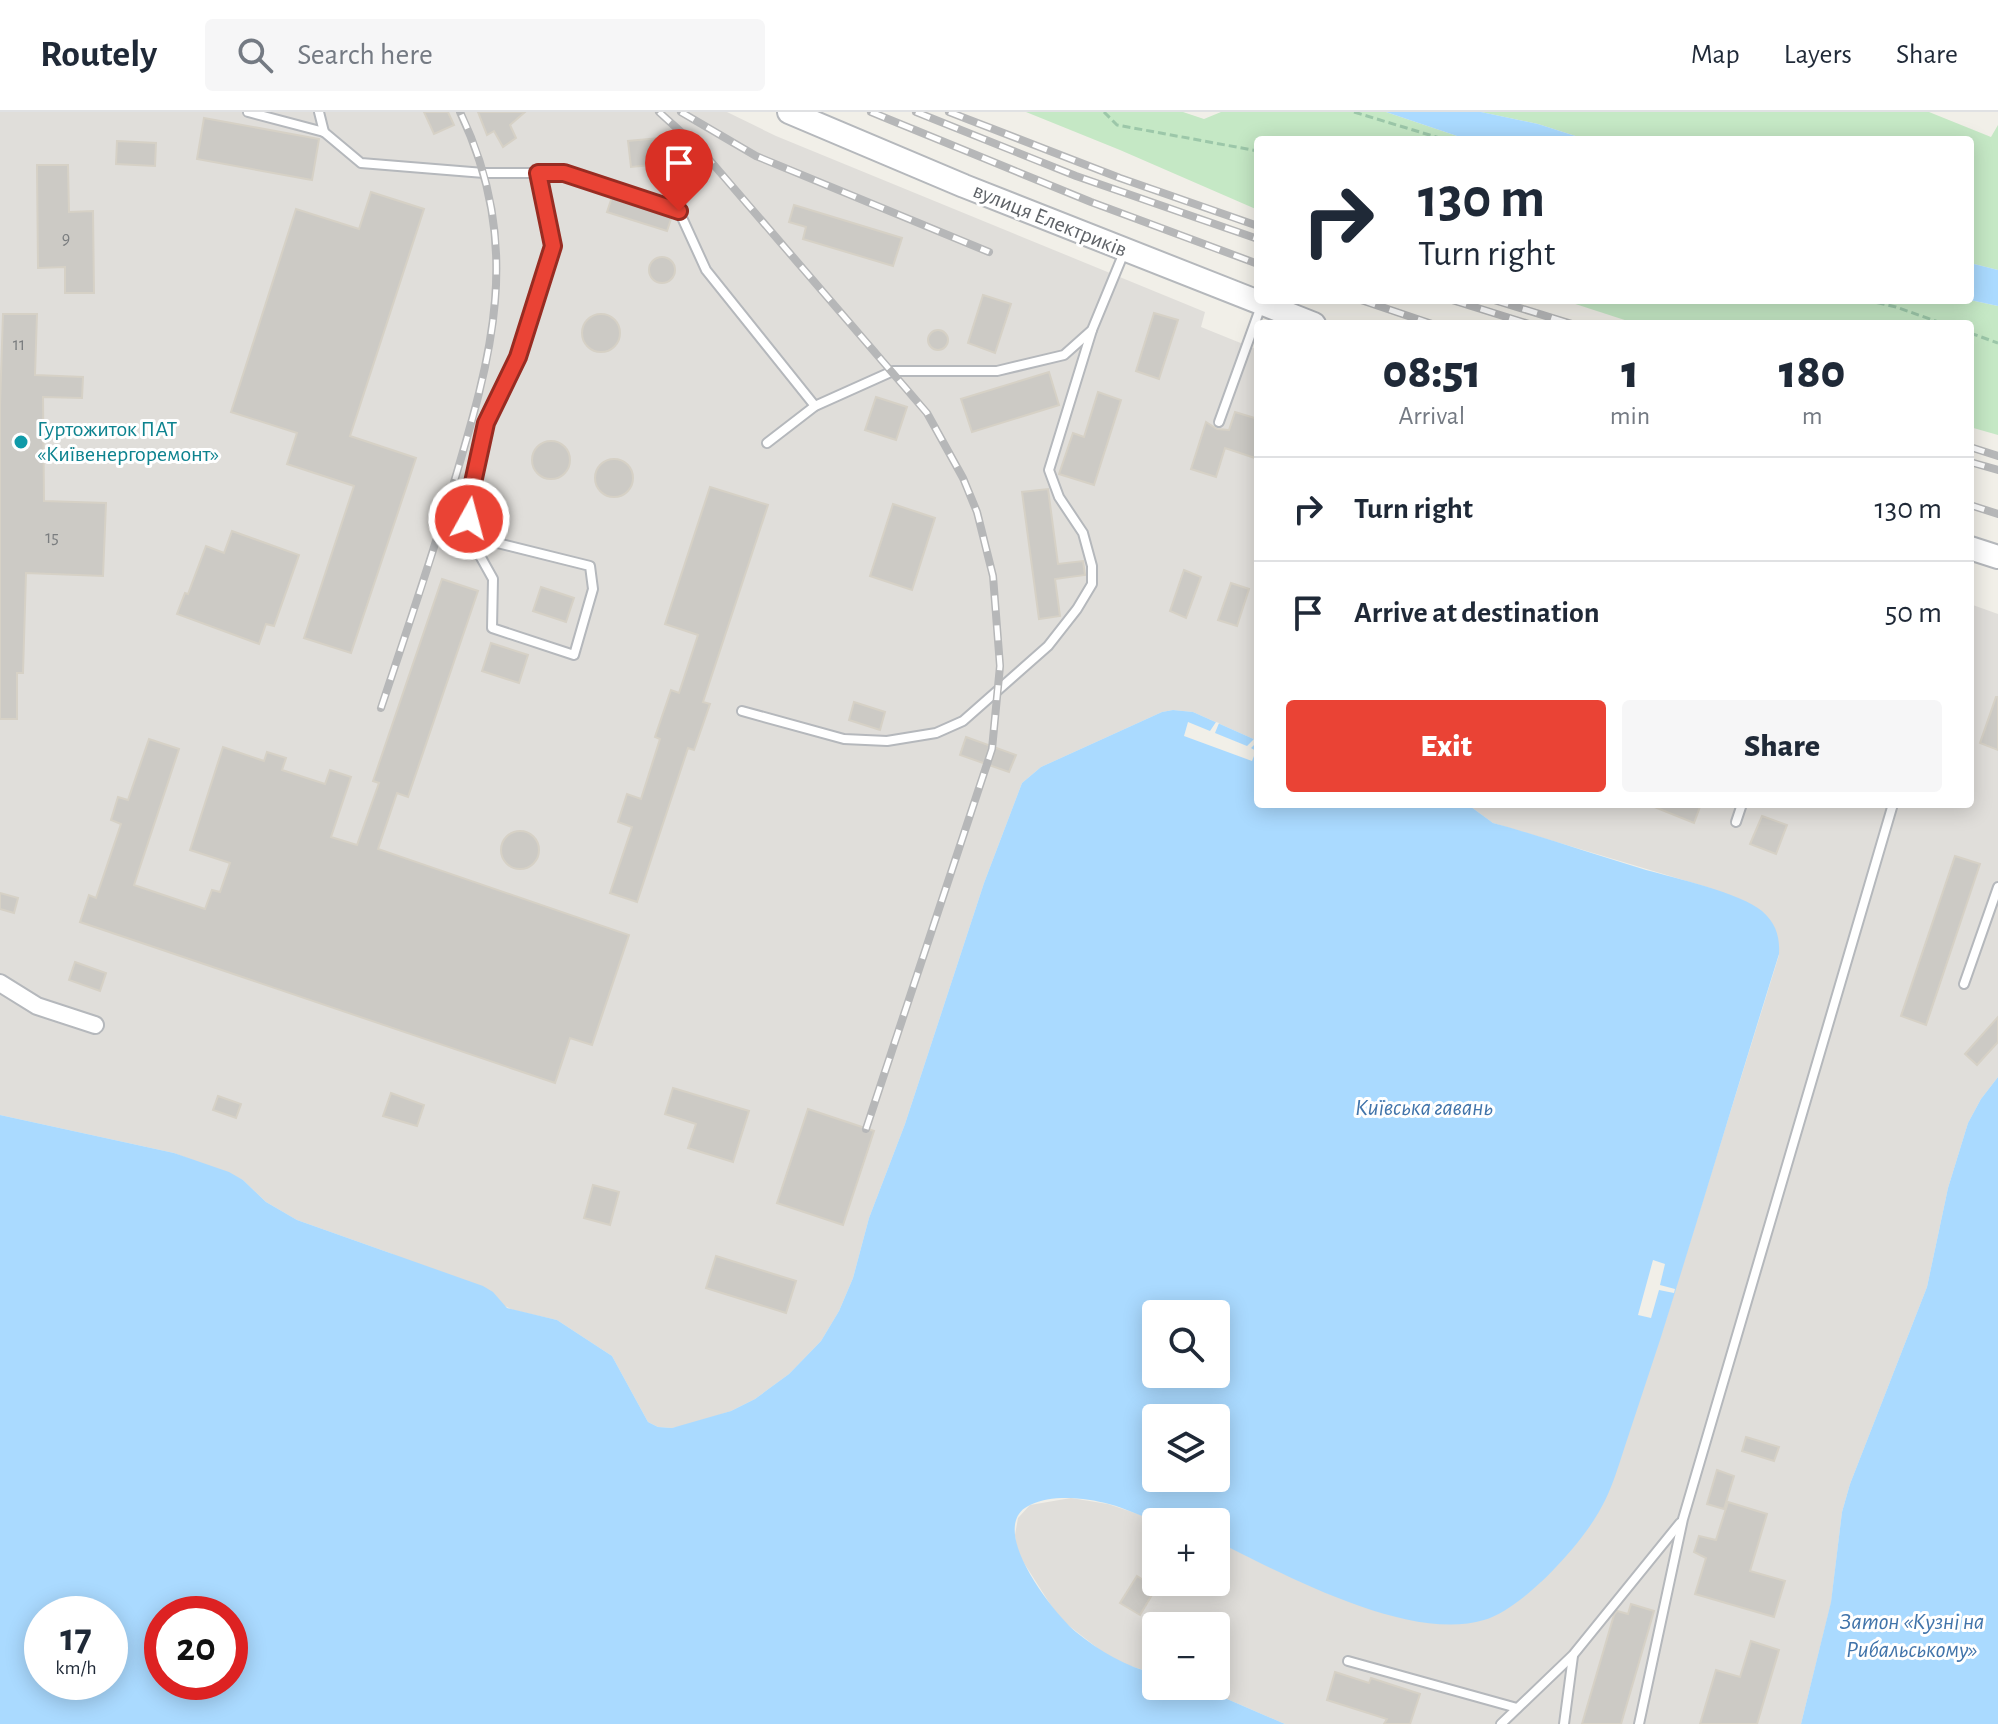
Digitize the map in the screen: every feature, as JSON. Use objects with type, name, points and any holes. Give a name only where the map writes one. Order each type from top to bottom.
[{"type":"street","name":"вулиця Електриків","points":[[789,112],[964,186],[1254,301]]},
{"type":"street","name":"вулиця Електриків","points":[[1262,304],[1304,320]]},
{"type":"street","points":[[1974,549],[1998,557]]},
{"type":"street","points":[[0,983],[37,1006],[95,1025]]},
{"type":"lane","points":[[248,112],[324,132],[361,163],[484,173],[564,173],[679,211],[706,270],[815,406]]},
{"type":"lane","points":[[319,112],[324,132]]},
{"type":"lane","points":[[469,536],[590,566],[593,589],[574,655],[492,628],[493,579],[469,536],[469,501],[486,423],[518,357],[553,246],[538,173]]},
{"type":"lane","points":[[742,711],[844,739],[887,741],[936,733],[963,721],[1048,646],[1092,584],[1092,566],[1083,533],[1059,497],[1049,470],[1092,330],[1125,250]]},
{"type":"lane","points":[[1256,320],[1262,304]]},
{"type":"lane","points":[[1219,422],[1254,326]]},
{"type":"lane","points":[[767,443],[815,406],[893,371],[997,371],[1064,355],[1092,330]]},
{"type":"lane","points":[[1736,822],[1741,808]]},
{"type":"lane","points":[[1639,1724],[1683,1519],[1892,808]]},
{"type":"lane","points":[[1964,984],[1998,887]]},
{"type":"lane","points":[[1501,1724],[1573,1655],[1683,1519]]},
{"type":"lane","points":[[1564,1724],[1573,1655]]},
{"type":"lane","points":[[1348,1661],[1517,1708]]},
{"type":"path","points":[[1104,112],[1117,125],[1254,150]]},
{"type":"path","points":[[1354,112],[1433,136]]},
{"type":"path","points":[[1883,304],[1933,320]]},
{"type":"path","points":[[1974,334],[1998,343]]},
{"type":"shaded area","points":[[0,112],[727,112],[776,136],[1205,312],[1201,327],[1254,348],[1254,739],[1193,712],[1162,712],[1041,767],[1022,783],[984,883],[905,1124],[869,1218],[853,1278],[839,1311],[821,1341],[789,1374],[755,1399],[692,1424],[658,1427],[648,1422],[612,1356],[557,1320],[513,1310],[390,1253],[297,1220],[266,1202],[243,1180],[174,1153],[0,1115]]},
{"type":"shaded area","points":[[1974,605],[1998,614],[1998,1077],[1968,1123],[1948,1188],[1927,1287],[1850,1484],[1842,1512],[1831,1603],[1801,1724],[1285,1724],[1229,1700],[1230,1612],[1142,1612],[1142,1670],[1105,1654],[1059,1618],[1017,1552],[1015,1535],[1018,1518],[1030,1505],[1071,1498],[1108,1504],[1142,1515],[1142,1596],[1230,1596],[1230,1548],[1327,1593],[1430,1623],[1486,1619],[1515,1602],[1615,1473],[1779,955],[1710,888],[1493,823],[1472,808],[1974,808]]},
{"type":"green space","points":[[1026,112],[1183,112],[1204,119],[1221,112],[1386,112],[1457,136],[1254,136],[1254,208]]},
{"type":"green space","points":[[1481,112],[1929,112],[1991,137],[1998,125],[1998,270],[1974,264],[1974,136],[1576,136]]},
{"type":"green space","points":[[1974,301],[1998,306],[1998,435],[1974,428],[1974,320],[1625,320],[1575,304],[1974,304]]},
{"type":"water","points":[[1386,112],[1481,112],[1576,136],[1457,136]]},
{"type":"water","points":[[1974,264],[1998,270],[1998,306],[1974,301]]},
{"type":"water","name":"Київська гавань","points":[[1162,712],[1193,712],[1254,739],[1254,808],[1472,808],[1493,823],[1739,898],[1752,904],[1771,920],[1779,942],[1779,954],[1661,1337],[1614,1478],[1592,1523],[1534,1589],[1500,1613],[1484,1620],[1454,1625],[1420,1622],[1347,1602],[1230,1548],[1230,1508],[1142,1508],[1142,1516],[1100,1502],[1059,1498],[1030,1505],[1018,1516],[1015,1531],[1019,1550],[1053,1608],[1076,1632],[1114,1658],[1142,1670],[1142,1700],[1229,1700],[1285,1724],[0,1724],[0,1115],[174,1153],[229,1172],[243,1180],[266,1202],[297,1220],[483,1286],[507,1308],[557,1320],[612,1356],[648,1422],[658,1427],[672,1428],[731,1411],[755,1399],[789,1374],[821,1341],[839,1311],[853,1278],[869,1218],[905,1124],[984,883],[1022,783],[1041,767]]},
{"type":"water","name":"Затон «Кузні на Рибальському»","points":[[1998,1077],[1998,1724],[1801,1724],[1831,1602],[1842,1512],[1850,1484],[1927,1287],[1948,1188],[1968,1123]]},
{"type":"pier","points":[[1188,722],[1210,731],[1216,722],[1219,723],[1215,733],[1247,746],[1254,739],[1251,748],[1254,756],[1252,761],[1184,736]]},
{"type":"pier","points":[[1653,1260],[1665,1264],[1660,1285],[1675,1289],[1674,1293],[1659,1290],[1651,1318],[1638,1315]]},
{"type":"building","points":[[424,112],[448,112],[454,125],[434,134]]},
{"type":"building","points":[[478,112],[525,112],[510,125],[516,138],[503,147],[494,131],[487,135]]},
{"type":"building","points":[[204,118],[319,139],[312,180],[197,159]]},
{"type":"building","points":[[659,138],[661,164],[631,167],[628,141]]},
{"type":"building","points":[[117,141],[156,143],[155,166],[116,164]]},
{"type":"building","points":[[37,165],[68,165],[69,212],[93,211],[94,293],[65,293],[65,267],[38,268]]},
{"type":"building","points":[[371,192],[424,209],[350,436],[416,458],[351,653],[304,638],[354,486],[287,464],[297,433],[231,412],[296,209],[359,229]]},
{"type":"building","points":[[612,197],[672,216],[667,231],[607,212]]},
{"type":"building","points":[[794,205],[902,238],[893,266],[803,239],[806,227],[789,222]]},
{"type":"building","points":[[662,257],[671,261],[675,270],[671,279],[662,283],[653,279],[649,270],[653,261]]},
{"type":"building","points":[[983,295],[1011,304],[995,353],[968,343]]},
{"type":"building","points":[[1154,313],[1178,320],[1159,379],[1136,371]]},
{"type":"building","points":[[3,314],[37,314],[35,375],[83,377],[82,398],[43,397],[44,501],[106,503],[103,576],[26,573],[23,673],[17,673],[17,719],[0,719]]},
{"type":"building","points":[[601,314],[615,319],[620,333],[615,347],[601,352],[587,347],[582,333],[587,319]]},
{"type":"building","points":[[938,330],[945,333],[948,340],[945,347],[938,350],[931,347],[928,340],[931,333]]},
{"type":"building","points":[[1049,372],[1059,405],[972,432],[961,399]]},
{"type":"building","points":[[1098,392],[1121,400],[1094,485],[1059,474],[1073,433],[1084,437]]},
{"type":"building","points":[[876,397],[907,407],[896,440],[865,430]]},
{"type":"building","points":[[1235,412],[1254,418],[1254,458],[1225,448],[1216,477],[1191,469],[1206,422],[1217,429],[1229,430]]},
{"type":"building","points":[[551,441],[564,447],[570,460],[564,473],[551,479],[538,473],[532,460],[538,447]]},
{"type":"building","points":[[614,459],[628,464],[633,478],[628,492],[614,497],[600,492],[595,478],[600,464]]},
{"type":"building","points":[[710,487],[768,505],[703,702],[710,704],[694,750],[688,748],[637,902],[610,893],[632,827],[618,822],[627,794],[641,799],[660,739],[655,737],[671,690],[679,693],[698,635],[665,624]]},
{"type":"building","points":[[1048,489],[1058,564],[1083,561],[1085,575],[1055,579],[1060,616],[1039,619],[1022,492]]},
{"type":"building","points":[[893,504],[935,518],[912,590],[870,576]]},
{"type":"building","points":[[232,531],[299,555],[274,626],[266,624],[259,644],[177,614],[206,546],[224,553]]},
{"type":"building","points":[[1184,570],[1201,577],[1186,618],[1170,611]]},
{"type":"building","points":[[442,579],[478,591],[408,797],[397,793],[378,849],[629,935],[592,1045],[570,1038],[555,1083],[80,922],[89,895],[96,898],[121,824],[111,820],[118,797],[128,800],[149,739],[179,749],[134,885],[205,909],[212,890],[220,892],[230,863],[190,850],[223,747],[264,761],[267,752],[286,758],[282,770],[325,784],[330,770],[351,777],[331,837],[357,845],[379,783],[373,781]]},
{"type":"building","points":[[1231,583],[1249,589],[1237,626],[1218,620]]},
{"type":"building","points":[[541,587],[574,598],[566,622],[533,611]]},
{"type":"building","points":[[491,643],[528,655],[519,683],[482,671]]},
{"type":"building","points":[[1998,697],[1998,750],[1980,743]]},
{"type":"building","points":[[854,702],[885,712],[880,730],[849,720]]},
{"type":"building","points":[[966,737],[1016,755],[1009,772],[960,755]]},
{"type":"building","points":[[1657,808],[1700,808],[1694,823]]},
{"type":"building","points":[[1762,816],[1787,825],[1776,854],[1750,844]]},
{"type":"building","points":[[520,831],[533,837],[539,850],[533,863],[520,869],[507,863],[501,850],[507,837]]},
{"type":"building","points":[[1955,856],[1980,864],[1926,1025],[1901,1016]]},
{"type":"building","points":[[0,893],[18,898],[14,913],[0,909]]},
{"type":"building","points":[[75,962],[106,973],[100,991],[69,980]]},
{"type":"building","points":[[1998,1017],[1998,1042],[1977,1065],[1965,1054]]},
{"type":"building","points":[[673,1088],[749,1111],[733,1162],[688,1148],[696,1124],[665,1114]]},
{"type":"building","points":[[391,1093],[424,1105],[417,1126],[383,1116]]},
{"type":"building","points":[[218,1096],[241,1104],[236,1118],[213,1110]]},
{"type":"building","points":[[808,1109],[874,1131],[843,1225],[777,1203]]},
{"type":"building","points":[[593,1185],[619,1192],[610,1225],[584,1218]]},
{"type":"building","points":[[716,1256],[796,1281],[786,1313],[706,1288]]},
{"type":"building","points":[[1746,1437],[1779,1447],[1774,1461],[1742,1451]]},
{"type":"building","points":[[1717,1470],[1734,1476],[1724,1509],[1707,1504]]},
{"type":"building","points":[[1728,1502],[1767,1514],[1750,1571],[1785,1581],[1774,1617],[1695,1594],[1706,1558],[1694,1552],[1699,1536],[1716,1540]]},
{"type":"building","points":[[1137,1576],[1142,1579],[1142,1596],[1151,1596],[1140,1615],[1120,1603]]},
{"type":"building","points":[[1631,1604],[1654,1611],[1621,1724],[1582,1724],[1614,1615],[1617,1611],[1628,1614]]},
{"type":"building","points":[[1751,1641],[1779,1650],[1757,1724],[1700,1724],[1716,1670],[1740,1677]]},
{"type":"building","points":[[1335,1672],[1369,1683],[1371,1678],[1420,1694],[1410,1724],[1384,1724],[1387,1719],[1327,1700]]},
{"type":"railway","points":[[381,708],[466,440],[489,346],[495,301],[496,255],[491,209],[480,161],[460,112]]},
{"type":"railway","points":[[659,112],[701,150],[927,413],[963,478],[977,512],[993,576],[1000,666],[992,749],[866,1129]]},
{"type":"railway","points":[[681,112],[756,156],[989,252]]},
{"type":"railway","points":[[871,112],[1091,202],[1254,263]]},
{"type":"railway","points":[[916,112],[1076,176],[1254,238]]},
{"type":"railway","points":[[949,112],[1120,178],[1254,225]]},
{"type":"railway","points":[[1373,304],[1420,320]]},
{"type":"railway","points":[[1465,304],[1516,320]]},
{"type":"railway","points":[[1507,304],[1559,320]]},
{"type":"railway","points":[[1974,448],[1998,456]]},
{"type":"railway","points":[[1974,463],[1998,470]]},
{"type":"railway","points":[[1974,506],[1998,514]]},
{"type":"place","name":"Гуртожиток ПАТ «Київенергоремонт»","points":[[21,442]]},
{"type":"route","points":[[469,519],[469,501],[486,423],[518,357],[553,246],[538,173],[564,173],[679,211]]}]
